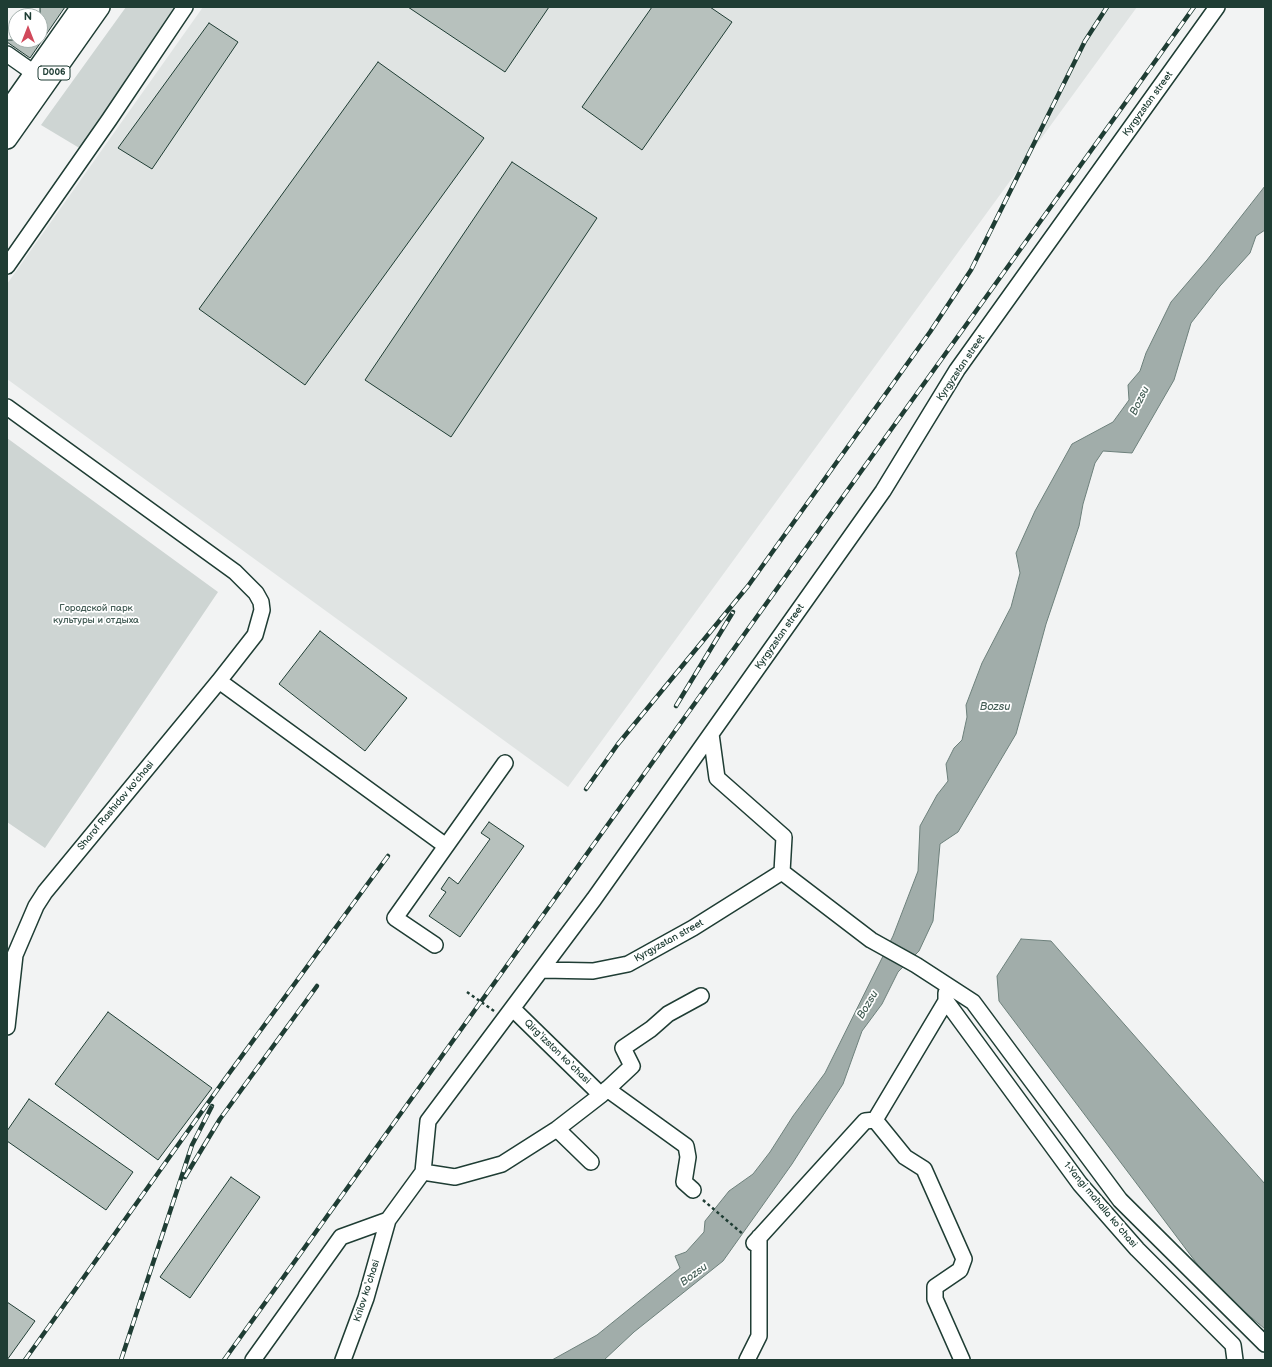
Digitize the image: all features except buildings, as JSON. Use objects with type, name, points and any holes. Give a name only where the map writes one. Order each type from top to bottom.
[{"type":"main road","name":"D006","points":[[7,112],[81,7]]},
{"type":"main road","name":"D006","points":[[7,139],[100,7]]},
{"type":"street","points":[[7,266],[109,120],[185,7]]},
{"type":"street","name":"Kyrgyzstan street","points":[[423,1172],[428,1122],[543,970],[883,491],[957,370],[1217,7]]},
{"type":"street","points":[[7,54],[34,73]]},
{"type":"street","name":"Sharof Rashidov ko'chasi","points":[[7,407],[235,572],[249,585],[261,602],[261,619],[255,634],[219,682],[45,892],[36,906],[21,937],[15,955],[7,1027]]},
{"type":"street","points":[[219,682],[446,846]]},
{"type":"street","points":[[711,734],[717,778],[784,837],[782,872],[872,940],[947,984],[973,1002],[1120,1200],[1265,1344]]},
{"type":"street","points":[[435,945],[395,918],[506,763]]},
{"type":"street","name":"Kyrgyzstan street","points":[[543,970],[593,971],[628,964],[693,928],[782,872]]},
{"type":"street","points":[[875,1120],[946,1001],[947,984]]},
{"type":"street","points":[[253,1360],[341,1237],[388,1220],[423,1172],[455,1177],[502,1164],[556,1129],[604,1092],[632,1066],[623,1048],[668,1014],[701,996]]},
{"type":"street","name":"1-Yangi mahalla ko‘chasi","points":[[946,1001],[1080,1184],[1137,1249],[1233,1345],[1235,1360]]},
{"type":"street","name":"Qirg‘izston ko‘chasi","points":[[509,1014],[604,1092],[686,1146],[688,1157],[684,1182],[692,1190]]},
{"type":"street","points":[[747,1360],[759,1336],[756,1240],[865,1120],[875,1120]]},
{"type":"street","points":[[875,1120],[905,1157],[924,1169],[964,1259],[960,1270],[935,1287],[935,1299],[962,1360]]},
{"type":"street","points":[[556,1129],[592,1162]]},
{"type":"street","name":"Krilov ko‘chasi","points":[[343,1360],[366,1298],[388,1220]]},
{"type":"path","points":[[466,992],[509,1014]]},
{"type":"path","points":[[692,1190],[756,1240]]},
{"type":"shaded area","points":[[203,7],[1137,7],[568,787],[7,379],[7,284]]},
{"type":"green space","points":[[126,7],[178,7],[81,149],[41,125]]},
{"type":"green space","name":"Городской парк культуры и отдыха","points":[[7,438],[218,592],[45,848],[7,822]]},
{"type":"water","name":"Bozsu","points":[[1265,186],[1265,230],[1256,236],[1250,253],[1220,286],[1191,323],[1174,380],[1132,453],[1103,451],[1095,463],[1083,504],[1079,526],[1046,624],[1016,734],[958,832],[940,844],[933,921],[919,951],[898,972],[882,1004],[862,1031],[843,1084],[792,1164],[723,1261],[634,1332],[604,1360],[552,1360],[597,1335],[680,1268],[675,1256],[686,1252],[704,1232],[705,1221],[729,1191],[753,1174],[825,1073],[893,936],[918,871],[920,826],[937,795],[948,781],[946,764],[954,748],[962,740],[967,717],[966,705],[982,663],[1011,607],[1020,573],[1016,553],[1035,511],[1072,444],[1113,422],[1129,400],[1128,385],[1140,371],[1146,353],[1171,302],[1207,260]]},
{"type":"water","points":[[1021,939],[1051,941],[1265,1184],[1265,1329],[1213,1285],[999,1001],[997,976]]},
{"type":"railway","points":[[586,789],[618,744],[748,586],[930,332],[971,270],[1085,41],[1107,7]]},
{"type":"railway","points":[[224,1360],[1194,7]]},
{"type":"railway","points":[[676,706],[733,612]]},
{"type":"railway","points":[[25,1360],[225,1079],[388,856]]},
{"type":"railway","points":[[185,1177],[220,1119],[317,986]]},
{"type":"railway","points":[[121,1360],[192,1145],[212,1106]]}]
